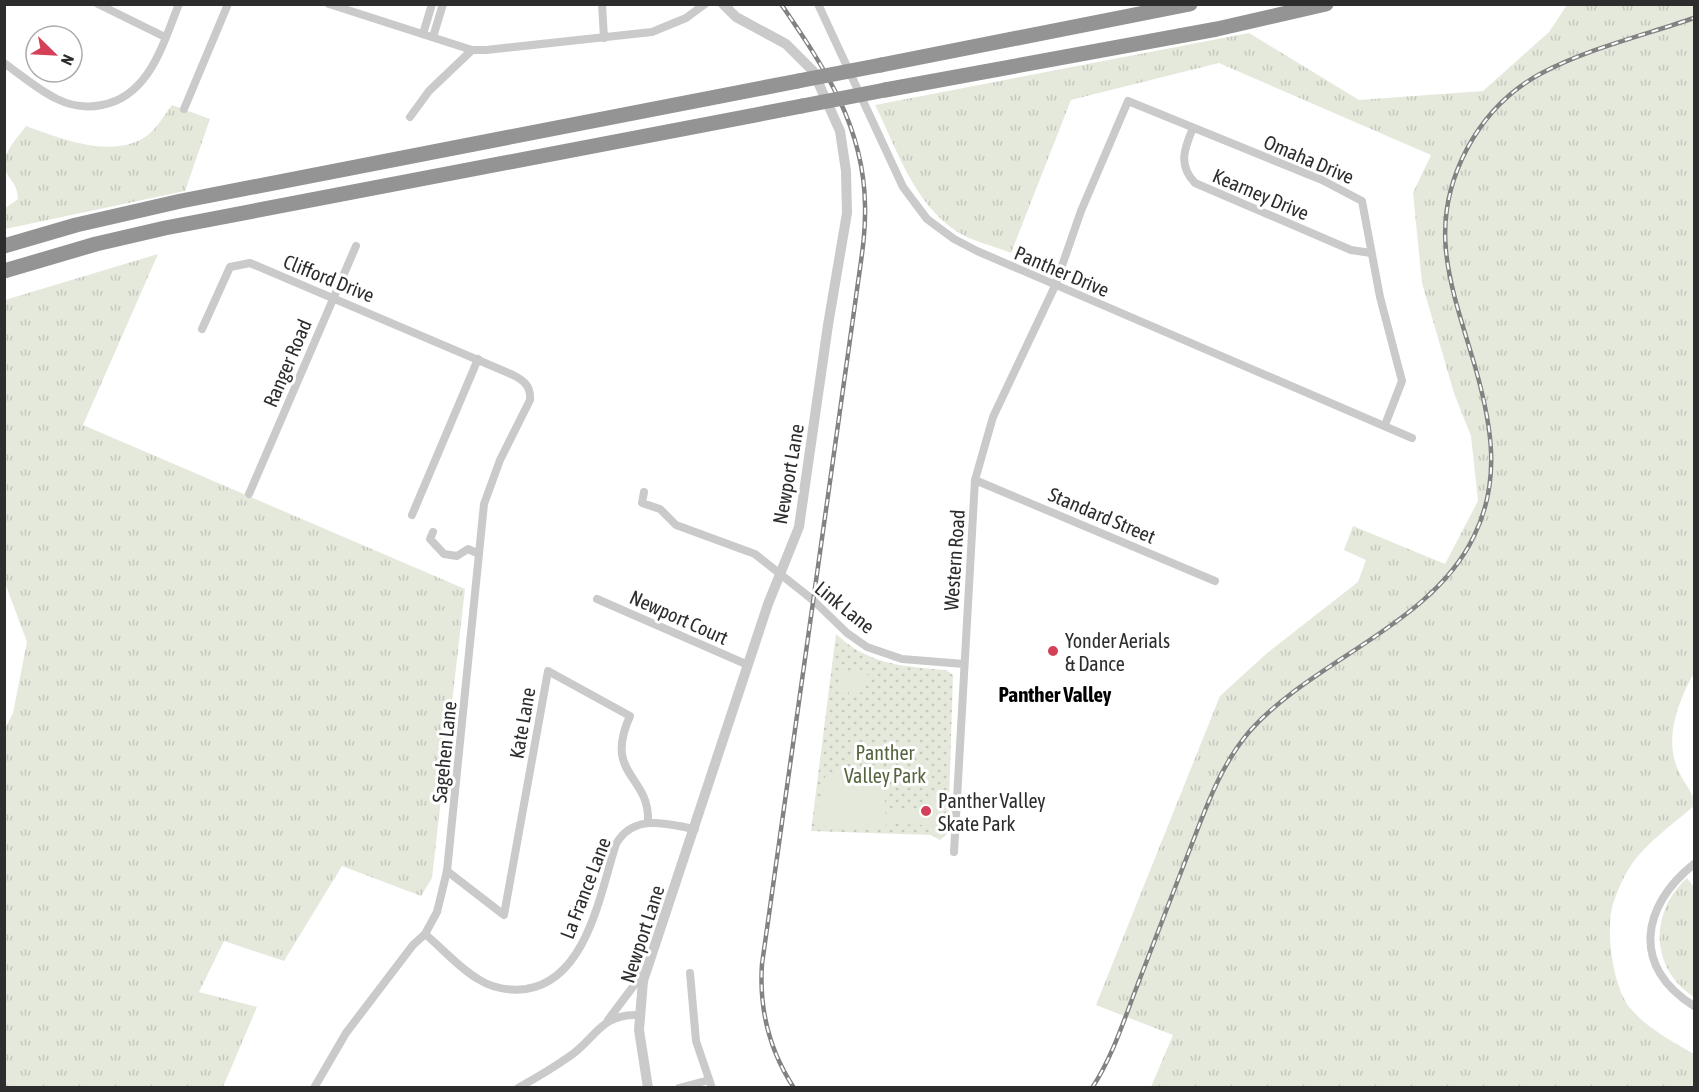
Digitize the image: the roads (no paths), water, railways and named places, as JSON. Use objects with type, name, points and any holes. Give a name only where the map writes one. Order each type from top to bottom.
[{"type":"highway","points":[[4,271],[96,244],[165,228],[1217,29],[1326,4]]},
{"type":"highway","points":[[4,246],[158,206],[1189,5]]},
{"type":"street","points":[[98,4],[165,37]]},
{"type":"street","points":[[4,63],[60,101],[83,106],[106,104],[128,94],[144,80],[180,4]]},
{"type":"street","points":[[184,109],[228,4]]},
{"type":"street","points":[[329,4],[359,9],[472,50],[652,32],[686,18],[705,4]]},
{"type":"street","points":[[423,34],[432,4]]},
{"type":"street","points":[[433,37],[443,4]]},
{"type":"street","name":"Newport Lane","points":[[648,1088],[639,1015],[646,970],[748,665],[799,526],[810,467],[828,325],[845,226],[846,171],[840,131],[813,71],[786,44],[736,17],[723,4]]},
{"type":"street","name":"Panther Drive","points":[[818,4],[897,176],[920,211],[944,232],[965,245],[1055,286],[1412,438]]},
{"type":"street","points":[[604,38],[605,6]]},
{"type":"street","points":[[410,117],[429,91],[472,50]]},
{"type":"street","name":"Omaha Drive","points":[[1081,211],[1128,101],[1322,180],[1362,201],[1371,253],[1402,381],[1385,425]]},
{"type":"street","name":"Kearney Drive","points":[[1193,128],[1183,151],[1186,173],[1195,183],[1351,250],[1371,253]]},
{"type":"street","name":"Western Road","points":[[954,852],[975,480],[993,417],[1055,286],[1081,211]]},
{"type":"street","name":"Ranger Road","points":[[249,494],[357,246]]},
{"type":"street","name":"Clifford Drive","points":[[202,329],[230,267],[250,263],[518,377],[531,390]]},
{"type":"street","points":[[412,515],[477,359]]},
{"type":"street","name":"Sagehen Lane","points":[[314,1088],[345,1033],[413,945],[425,934],[437,912],[447,871],[479,554],[488,492],[530,400],[531,390]]},
{"type":"street","name":"Standard Street","points":[[975,480],[1215,581]]},
{"type":"street","name":"Link Lane","points":[[644,492],[642,503],[660,509],[676,525],[746,550],[771,565],[780,575],[813,600],[847,633],[875,651],[910,660],[964,664]]},
{"type":"street","points":[[433,532],[430,539],[444,554],[457,556],[468,549],[479,554]]},
{"type":"street","name":"Newport Court","points":[[597,599],[748,665]]},
{"type":"street","name":"Kate Lane","points":[[447,871],[504,915],[548,671],[630,716],[621,740],[622,760],[629,776],[644,795],[648,822]]},
{"type":"street","points":[[648,822],[695,829]]},
{"type":"street","name":"La France Lane","points":[[425,934],[485,984],[520,990],[550,981],[568,967],[581,948],[620,838],[631,828],[648,822]]},
{"type":"street","points":[[1695,864],[1671,884],[1663,894],[1653,919],[1651,932],[1654,958],[1664,979],[1681,998],[1695,1006]]},
{"type":"street","points":[[518,1088],[571,1056],[607,1021],[646,970]]},
{"type":"street","points":[[679,1088],[710,1084],[693,1022],[690,973]]},
{"type":"street","points":[[607,1021],[639,1015]]},
{"type":"railway","points":[[781,4],[839,98],[858,149],[865,205],[861,262],[762,964],[764,1013],[772,1044],[794,1088]]},
{"type":"railway","points":[[1092,1088],[1116,1042],[1210,798],[1239,744],[1275,707],[1401,618],[1430,594],[1455,567],[1474,536],[1488,495],[1491,474],[1490,433],[1482,391],[1454,296],[1446,251],[1445,224],[1456,173],[1467,149],[1481,126],[1498,106],[1518,88],[1540,74],[1596,50],[1694,18]]},
{"type":"place","name":"Yonder Aerials & Dance","points":[[1053,651]]},
{"type":"place","name":"Panther Valley Skate Park","points":[[926,811]]},
{"type":"district","name":"Panther Valley","points":[[1055,694]]},
{"type":"park label","name":"Panther Valley Park","points":[[885,764]]}]
